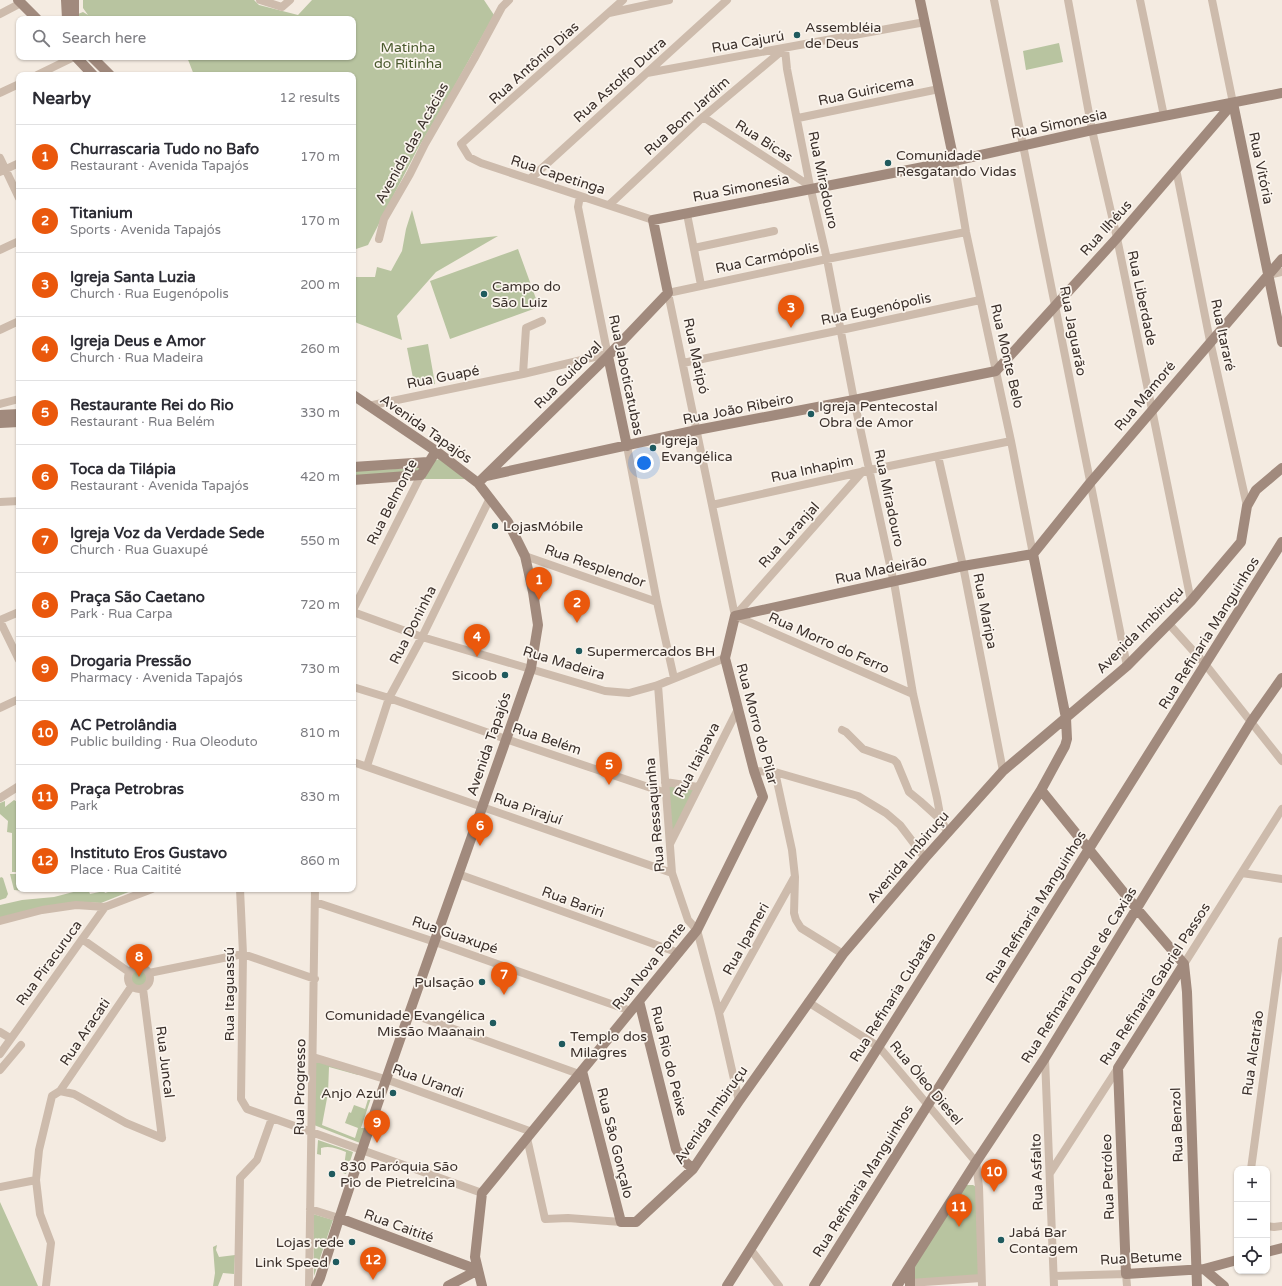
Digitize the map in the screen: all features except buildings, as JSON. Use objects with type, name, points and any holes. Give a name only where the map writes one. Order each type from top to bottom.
[{"type":"street","points":[[66,0],[67,16]]},
{"type":"street","points":[[74,0],[74,16]]},
{"type":"street","points":[[260,0],[282,7],[290,0]]},
{"type":"street","points":[[495,0],[502,6]]},
{"type":"street","name":"Avenida das Acácias","points":[[379,239],[384,219],[502,6],[509,0]]},
{"type":"street","name":"Rua Antônio Dias","points":[[462,144],[623,0]]},
{"type":"street","points":[[609,13],[669,0]]},
{"type":"street","name":"Rua Astolfo Dutra","points":[[530,179],[727,0]]},
{"type":"street","name":"Rua Monte Belo","points":[[920,0],[954,161],[966,232],[980,300],[1011,441],[1066,718]]},
{"type":"street","name":"Rua Jaguarão","points":[[994,0],[1127,666]]},
{"type":"street","name":"Rua Liberdade","points":[[1068,0],[1092,130],[1117,238],[1191,601]]},
{"type":"street","points":[[1140,0],[1164,116]]},
{"type":"street","name":"Rua Vitória","points":[[1212,0],[1282,342]]},
{"type":"street","points":[[0,14],[20,2],[34,16]]},
{"type":"street","name":"Rua Cajurú","points":[[646,73],[785,49],[925,22]]},
{"type":"street","name":"Rua Bom Jardim","points":[[609,205],[703,118],[785,49]]},
{"type":"street","name":"Rua Miradouro","points":[[785,49],[810,187],[827,259],[841,330],[866,470],[895,588],[913,694],[941,820],[948,833]]},
{"type":"street","points":[[43,72],[69,60]]},
{"type":"street","points":[[78,60],[90,72]]},
{"type":"street","points":[[95,60],[107,72]]},
{"type":"street","points":[[0,93],[16,85]]},
{"type":"street","name":"Rua Guiricema","points":[[798,118],[939,89]]},
{"type":"street","name":"Rua Simonesia","points":[[653,220],[810,187],[954,161],[1092,130],[1164,116],[1220,112],[1233,103],[1282,93]]},
{"type":"street","name":"Rua Ilhéus","points":[[996,371],[1117,238],[1176,170],[1220,112],[1233,103]]},
{"type":"street","points":[[1220,112],[1233,116],[1237,120]]},
{"type":"street","name":"Rua Bicas","points":[[703,118],[810,187]]},
{"type":"street","name":"Rua Capetinga","points":[[462,144],[469,157],[481,163],[653,220]]},
{"type":"street","points":[[0,158],[3,171],[16,193]]},
{"type":"street","points":[[3,171],[16,164]]},
{"type":"street","name":"Rua Itararé","points":[[1176,170],[1210,341],[1247,506]]},
{"type":"street","name":"Rua Jaboticatubas","points":[[580,196],[578,207],[657,602],[674,678]]},
{"type":"street","points":[[687,214],[701,285]]},
{"type":"street","name":"Rua Matipó","points":[[653,220],[684,363],[735,616]]},
{"type":"street","points":[[694,248],[774,231]]},
{"type":"street","name":"Rua Carmópolis","points":[[668,292],[966,232]]},
{"type":"street","points":[[0,250],[16,242]]},
{"type":"street","points":[[1263,246],[1273,253],[1282,255]]},
{"type":"street","name":"Rua Mamoré","points":[[1033,554],[1210,341],[1282,259]]},
{"type":"street","points":[[1269,275],[1282,272]]},
{"type":"street","name":"Rua Guidoval","points":[[478,483],[668,292]]},
{"type":"street","name":"Rua Eugenópolis","points":[[684,363],[980,300]]},
{"type":"street","points":[[523,374],[526,328],[542,321]]},
{"type":"street","points":[[0,330],[16,322]]},
{"type":"street","name":"Rua Guapé","points":[[368,406],[607,355]]},
{"type":"street","name":"Rua João Ribeiro","points":[[486,476],[697,430],[996,371]]},
{"type":"street","name":"Avenida Tapajós","points":[[318,1283],[409,1013],[531,668],[538,625],[525,556],[508,522],[490,498],[478,483],[356,397]]},
{"type":"street","points":[[0,404],[16,400]]},
{"type":"street","points":[[0,415],[16,414]]},
{"type":"street","points":[[0,423],[16,422]]},
{"type":"street","name":"Rua Inhapim","points":[[712,504],[866,470],[1011,441]]},
{"type":"street","name":"Rua Belmonte","points":[[356,605],[421,475],[428,462],[436,452]]},
{"type":"street","points":[[509,453],[509,463],[516,470]]},
{"type":"street","name":"Rua Maripa","points":[[938,456],[963,566],[1004,771]]},
{"type":"street","points":[[356,467],[428,462]]},
{"type":"street","name":"Avenida Imbiruçu","points":[[530,1135],[545,1219],[568,1218],[636,1222],[693,1169],[739,1100],[808,1002],[844,954],[925,858],[1004,771],[1127,666],[1191,601],[1241,542],[1247,506],[1256,490],[1282,468]]},
{"type":"street","name":"Rua Laranjal","points":[[735,616],[866,470]]},
{"type":"street","points":[[356,480],[421,475]]},
{"type":"street","name":"Rua Doninha","points":[[367,766],[389,698],[422,636],[490,498]]},
{"type":"street","points":[[0,502],[16,501]]},
{"type":"street","name":"Rua Refinaria Manguinhos","points":[[814,1286],[1282,542]]},
{"type":"street","name":"Rua Madeirão","points":[[735,616],[963,566],[1033,554]]},
{"type":"street","name":"Rua Resplendor","points":[[525,556],[657,602]]},
{"type":"street","name":"Rua Madeira","points":[[356,612],[422,636],[605,691],[629,693],[658,685],[725,658]]},
{"type":"street","points":[[16,613],[0,621],[16,654]]},
{"type":"street","points":[[725,658],[735,616]]},
{"type":"street","name":"Rua Morro do Ferro","points":[[735,616],[913,694]]},
{"type":"street","points":[[1169,624],[1206,664],[1282,761]]},
{"type":"street","name":"Rua Morro do Pilar","points":[[725,658],[754,771],[763,797]]},
{"type":"street","name":"Rua Refinaria Duque de Caxias","points":[[897,1286],[976,1162],[1045,1058],[1251,722],[1282,678]]},
{"type":"street","name":"Rua Ressaquinha","points":[[658,685],[672,873],[688,920],[697,930],[719,1013],[739,1100]]},
{"type":"street","name":"Rua Belém","points":[[356,688],[666,793]]},
{"type":"street","points":[[0,708],[16,700]]},
{"type":"street","name":"Rua Itaipava","points":[[669,845],[738,709]]},
{"type":"street","name":"Rua Refinaria Cubatão","points":[[727,1286],[1041,790],[1065,746],[1067,739],[1066,718]]},
{"type":"street","points":[[842,730],[846,732],[863,749],[897,762],[909,792],[941,820]]},
{"type":"street","name":"Rua Pirajuí","points":[[356,763],[672,873]]},
{"type":"street","points":[[754,771],[775,772],[858,796],[886,813],[900,825],[925,858]]},
{"type":"street","name":"Rua Morro do Pilar","points":[[775,772],[792,850],[794,913],[796,920],[801,928],[844,954]]},
{"type":"street","points":[[665,782],[698,787]]},
{"type":"street","points":[[0,798],[16,788]]},
{"type":"street","points":[[1041,790],[1137,909],[1184,964]]},
{"type":"street","name":"Rua Nova Ponte","points":[[482,1193],[679,954],[697,930],[763,797]]},
{"type":"street","name":"Rua Refinaria Gabriel Passos","points":[[1050,1174],[1282,809]]},
{"type":"street","points":[[1242,873],[1282,879]]},
{"type":"street","name":"Rua Bariri","points":[[458,874],[679,954]]},
{"type":"street","name":"Rua Ipameri","points":[[719,1013],[794,877]]},
{"type":"street","points":[[0,921],[42,910],[76,906],[105,907],[144,892]]},
{"type":"street","name":"Rua Itaguassú","points":[[240,892],[243,954],[241,1099],[247,1109],[272,1118]]},
{"type":"street","name":"Rua Progresso","points":[[308,1286],[315,978],[315,892]]},
{"type":"street","name":"Rua Guaxupé","points":[[315,902],[435,942],[631,1011]]},
{"type":"street","name":"Rua Piracuruca","points":[[0,1054],[105,907]]},
{"type":"street","points":[[82,939],[129,972]]},
{"type":"street","name":"Rua Alcatrão","points":[[1251,1166],[1282,941]]},
{"type":"street","points":[[149,973],[243,954],[315,978]]},
{"type":"street","name":"Rua Benzol","points":[[1184,964],[1187,992],[1200,1269],[1197,1286]]},
{"type":"street","points":[[136,967],[140,967],[149,973],[150,981],[146,987],[137,990],[131,987],[128,981],[129,972],[136,967]]},
{"type":"street","name":"Rua Aracati","points":[[60,1091],[131,987]]},
{"type":"street","name":"Rua Juncal","points":[[60,1091],[74,1094],[126,1123],[162,1138],[143,989]]},
{"type":"street","name":"Rua Rio do Peixe","points":[[640,1001],[676,1149],[683,1160],[693,1169]]},
{"type":"street","name":"Rua Óleo Diesel","points":[[808,1002],[879,1047],[976,1162]]},
{"type":"street","points":[[409,1013],[581,1073]]},
{"type":"street","points":[[0,1032],[10,1038]]},
{"type":"street","points":[[0,1070],[21,1045]]},
{"type":"street","name":"Rua Urandi","points":[[313,1057],[386,1080],[530,1135]]},
{"type":"street","name":"Rua Asfalto","points":[[1045,1058],[1054,1286]]},
{"type":"street","name":"Rua Petróleo","points":[[1118,1068],[1127,1286]]},
{"type":"street","name":"Rua São Gonçalo","points":[[581,1073],[621,1222]]},
{"type":"street","points":[[46,1286],[51,1243],[40,1214],[36,1180],[40,1150],[52,1096],[60,1091]]},
{"type":"street","points":[[238,1286],[240,1178],[257,1160],[272,1118],[482,1193],[475,1257],[482,1286]]},
{"type":"street","points":[[910,1267],[910,1284],[982,1282],[979,1187],[976,1162]]},
{"type":"street","points":[[0,1187],[36,1180]]},
{"type":"street","points":[[963,1183],[975,1183],[979,1187]]},
{"type":"street","name":"Rua Caitité","points":[[310,1209],[339,1218],[478,1270]]},
{"type":"street","points":[[1270,1226],[1282,1226]]},
{"type":"street","points":[[1270,1251],[1282,1248]]},
{"type":"street","points":[[750,1250],[779,1286]]},
{"type":"street","name":"Rua Betume","points":[[1054,1276],[1126,1274],[1200,1269],[1234,1261]]},
{"type":"street","points":[[460,1263],[463,1272],[462,1279]]},
{"type":"street","points":[[1200,1269],[1224,1286]]},
{"type":"street","points":[[448,1286],[478,1270]]},
{"type":"green space","name":"Matinha do Ritinha","points":[[83,0],[254,0],[259,5],[298,15],[312,0],[484,0],[494,15],[417,150],[368,245],[356,249],[356,72],[193,72],[188,60],[356,60],[356,16],[78,16],[78,14],[83,12],[88,15],[83,8]]},
{"type":"green space","points":[[1059,43],[1063,62],[1026,70],[1023,51]]},
{"type":"green space","points":[[412,210],[421,244],[498,236],[436,272],[397,316],[402,340],[356,322],[356,277],[375,277],[377,267],[391,271],[402,251],[406,229]]},
{"type":"green space","name":"Campo do São Luiz","points":[[518,249],[539,307],[450,339],[430,281]]},
{"type":"green space","points":[[428,344],[435,384],[415,388],[407,348]]},
{"type":"green space","points":[[439,459],[468,479],[425,479],[415,472],[356,476],[356,471],[416,468]]},
{"type":"green space","points":[[666,783],[695,788],[670,842]]},
{"type":"green space","points":[[14,800],[16,801],[16,872],[12,872],[12,833],[7,832],[8,821],[0,814],[0,803],[5,801],[5,807]]},
{"type":"green space","points":[[10,874],[16,874],[16,890],[14,890]]},
{"type":"green space","points":[[0,878],[3,878],[8,894],[6,898],[0,900]]},
{"type":"green space","points":[[73,892],[89,892],[90,894],[99,892],[128,892],[101,903],[84,902],[0,919],[0,905],[22,900],[54,897]]},
{"type":"green space","points":[[139,968],[146,971],[149,978],[146,985],[139,988],[132,985],[129,978],[132,971]]},
{"type":"green space","points":[[321,1062],[358,1074],[329,1067],[328,1093],[322,1125],[355,1138],[358,1128],[345,1123],[349,1112],[351,1113],[354,1105],[365,1109],[369,1096],[376,1095],[376,1097],[371,1098],[361,1128],[366,1128],[360,1143],[314,1125],[316,1063]]},
{"type":"green space","points":[[318,1140],[353,1152],[346,1174],[343,1173],[346,1152],[328,1147],[321,1148],[321,1155],[317,1154]]},
{"type":"green space","points":[[966,1185],[973,1185],[978,1188],[980,1277],[914,1280],[913,1266]]},
{"type":"green space","points":[[0,1202],[38,1286],[0,1286]]},
{"type":"green space","points":[[313,1214],[333,1220],[314,1276]]},
{"type":"green space","points":[[217,1245],[216,1250],[219,1257],[235,1255],[234,1274],[223,1273],[218,1286],[213,1286],[215,1273],[213,1247]]},
{"type":"place","name":"Assembléia de Deus","points":[[797,35]]},
{"type":"place","name":"Comunidade Resgatando Vidas","points":[[888,163]]},
{"type":"place","name":"Campo do São Luiz","points":[[484,294]]},
{"type":"place","name":"Igreja Santa Luzia","points":[[791,328]]},
{"type":"place","name":"Igreja Pentecostal Obra de Amor","points":[[811,414]]},
{"type":"place","name":"Igreja Evangélica","points":[[653,448]]},
{"type":"place","name":"LojasMóbile","points":[[495,526]]},
{"type":"place","name":"Churrascaria Tudo no Bafo","points":[[539,600]]},
{"type":"place","name":"Titanium","points":[[577,623]]},
{"type":"place","name":"Supermercados BH","points":[[579,651]]},
{"type":"place","name":"Igreja Deus e Amor","points":[[477,657]]},
{"type":"place","name":"Sicoob","points":[[505,675]]},
{"type":"place","name":"Restaurante Rei do Rio","points":[[609,785]]},
{"type":"place","name":"Toca da Tilápia","points":[[480,846]]},
{"type":"place","name":"Praça São Caetano","points":[[139,977]]},
{"type":"place","name":"Pulsação","points":[[482,982]]},
{"type":"place","name":"Igreja Voz da Verdade Sede","points":[[504,995]]},
{"type":"place","name":"Comunidade Evangélica Missão Maanain","points":[[493,1023]]},
{"type":"place","name":"Templo dos Milagres","points":[[562,1044]]},
{"type":"place","name":"Anjo Azul","points":[[393,1093]]},
{"type":"place","name":"Drogaria Pressão","points":[[377,1143]]},
{"type":"place","name":"830 Paróquia São Pio de Pietrelcina","points":[[332,1174]]},
{"type":"place","name":"AC Petrolândia","points":[[994,1192]]},
{"type":"place","name":"Praça Petrobras","points":[[959,1227]]},
{"type":"place","name":"Jabá Bar Contagem","points":[[1001,1240]]},
{"type":"place","name":"Lojas rede","points":[[352,1242]]},
{"type":"place","name":"Link Speed","points":[[336,1262]]},
{"type":"place","name":"Instituto Eros Gustavo","points":[[373,1280]]}]
